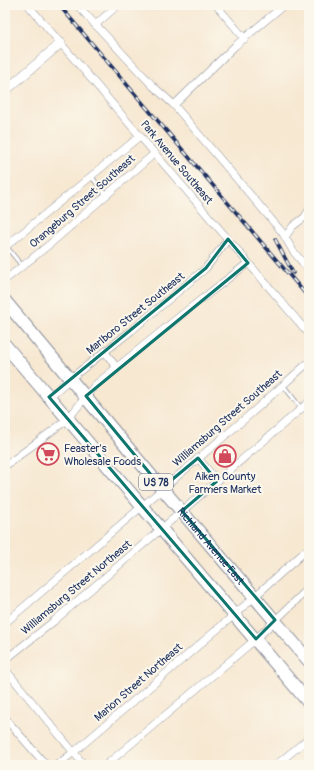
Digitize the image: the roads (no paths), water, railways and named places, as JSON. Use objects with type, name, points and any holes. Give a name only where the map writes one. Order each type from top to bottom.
[{"type":"main road","name":"Richland Avenue East","points":[[5,300],[309,661]]},
{"type":"main road","name":"US 78","points":[[5,345],[309,703]]},
{"type":"street","name":"Park Avenue Southeast","points":[[28,5],[309,334]]},
{"type":"street","points":[[77,5],[153,86],[174,105],[250,194],[285,237],[309,270]]},
{"type":"street","points":[[95,25],[118,5]]},
{"type":"street","points":[[216,5],[245,39]]},
{"type":"street","points":[[174,105],[197,82],[284,5]]},
{"type":"street","points":[[5,91],[61,43]]},
{"type":"street","name":"Orangeburg Street Southeast","points":[[5,246],[140,136]]},
{"type":"street","name":"Orangeburg Street Southeast","points":[[5,280],[155,153]]},
{"type":"street","points":[[285,237],[293,226],[308,213]]},
{"type":"street","name":"Marlboro Street Southeast","points":[[49,397],[71,378],[131,332],[206,268],[228,239]]},
{"type":"street","points":[[5,466],[68,419],[95,385],[248,263]]},
{"type":"street","points":[[105,352],[117,368]]},
{"type":"street","name":"Williamsburg Street Southeast","points":[[142,506],[309,362]]},
{"type":"street","points":[[161,529],[309,402]]},
{"type":"street","points":[[198,458],[217,481]]},
{"type":"street","name":"Williamsburg Street Northeast","points":[[5,623],[142,506]]},
{"type":"street","name":"Williamsburg Street Northeast","points":[[5,660],[49,625],[161,529]]},
{"type":"street","name":"Marion Street Northeast","points":[[57,765],[234,615],[309,548]]},
{"type":"street","points":[[106,765],[256,639],[309,588]]},
{"type":"street","points":[[5,670],[84,765]]},
{"type":"street","points":[[5,718],[46,765]]},
{"type":"street","points":[[276,765],[309,738]]},
{"type":"lane","points":[[91,176],[106,195]]},
{"type":"lane","points":[[5,246],[22,266]]},
{"type":"lane","points":[[283,385],[301,408]]},
{"type":"railway","points":[[59,5],[309,298]]},
{"type":"railway","points":[[275,239],[293,273]]},
{"type":"place","name":"Feaster's Wholesale Foods","points":[[48,454]]},
{"type":"place","name":"Aiken County Farmers Market","points":[[225,456]]}]
